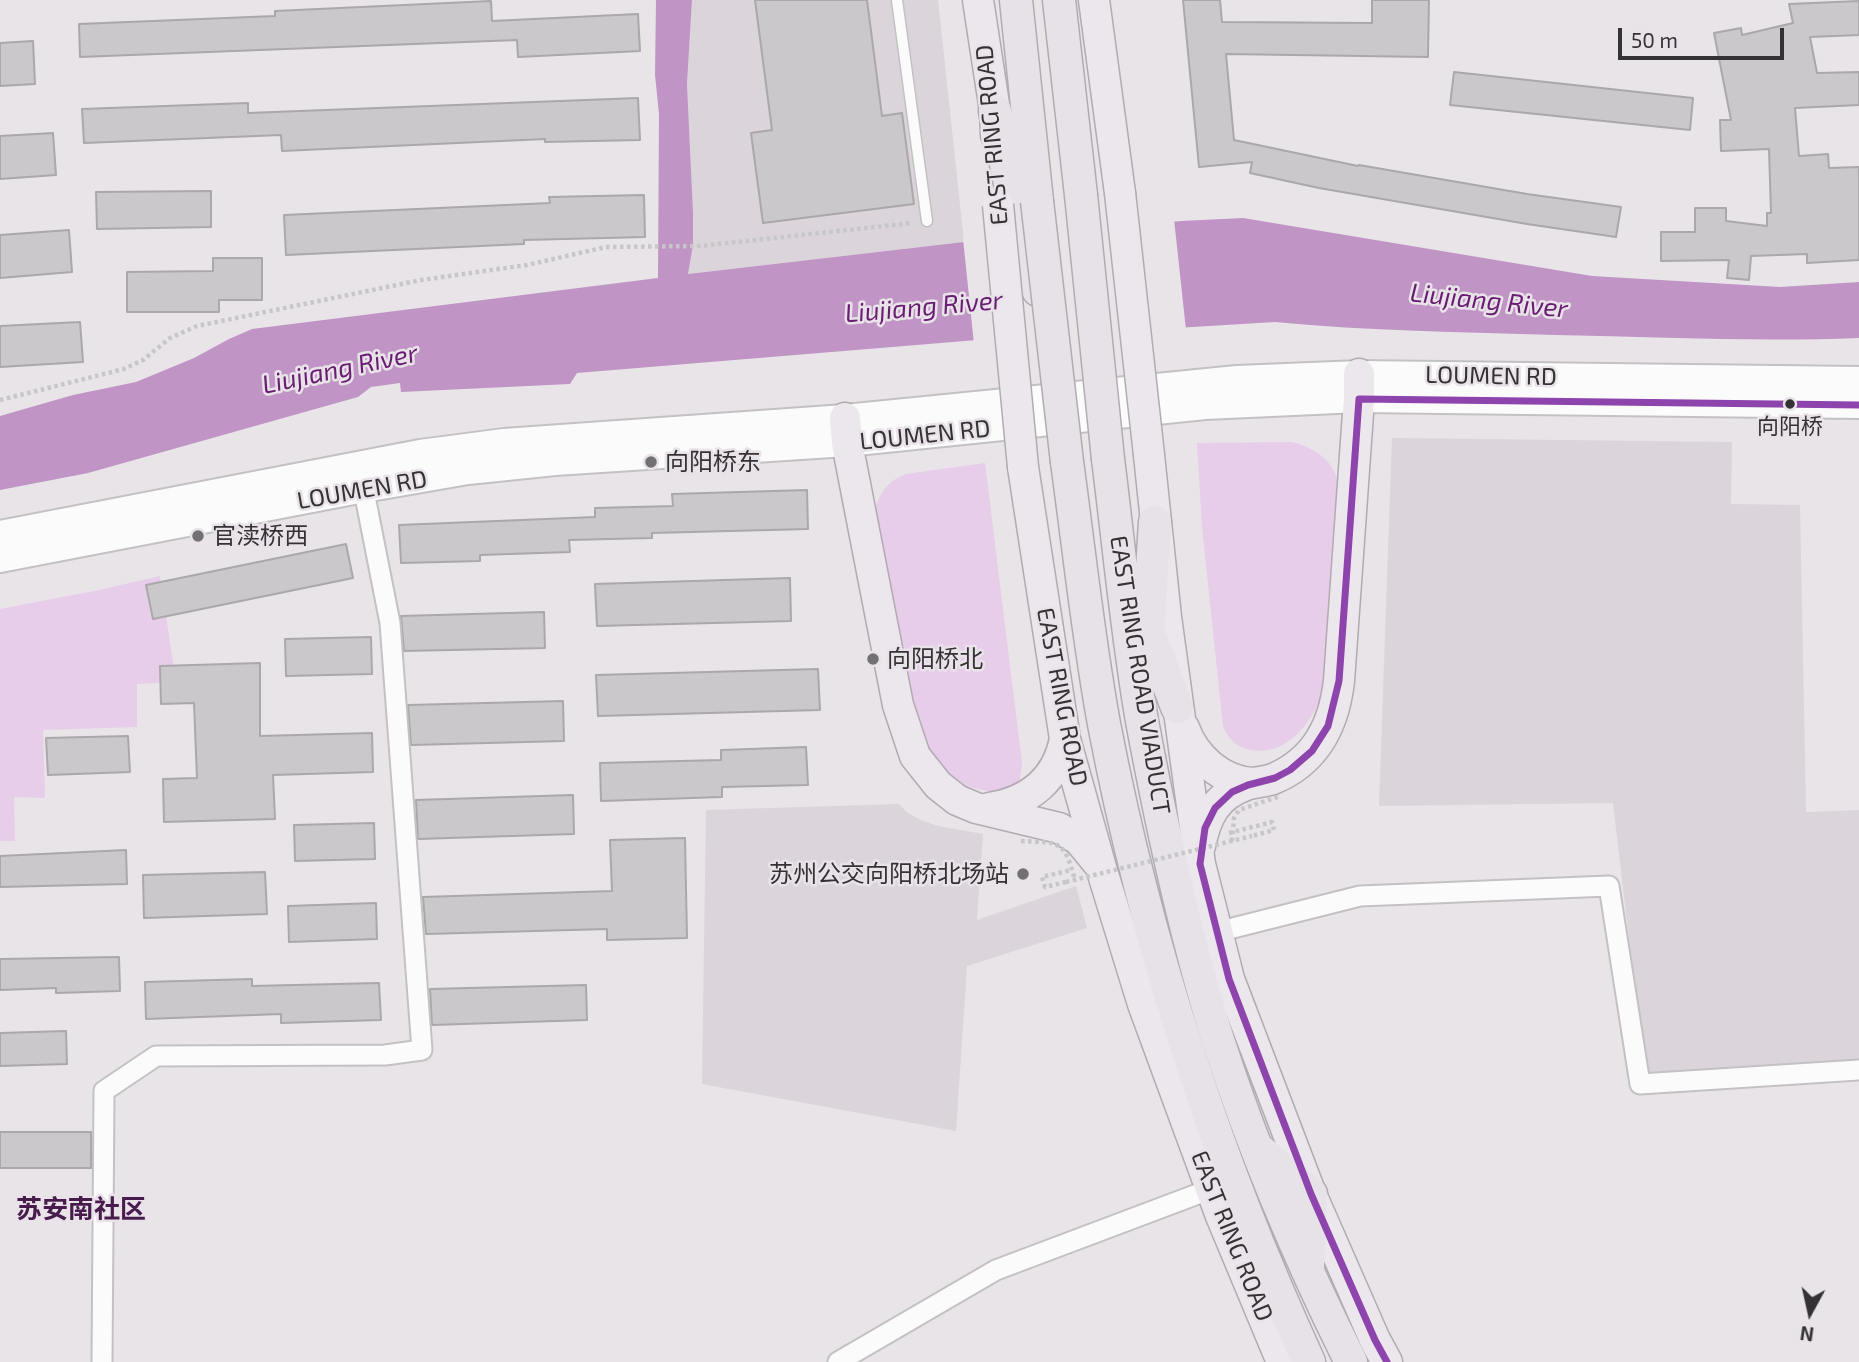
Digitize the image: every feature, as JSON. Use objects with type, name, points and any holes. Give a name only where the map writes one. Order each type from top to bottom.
[{"type":"highway","name":"EAST RING ROAD VIADUCT","points":[[1016,0],[1016,203],[1055,352],[1067,462],[1104,722],[1155,935],[1195,1070],[1229,1169],[1309,1362]]},
{"type":"highway","name":"EAST RING ROAD VIADUCT","points":[[1059,0],[1108,459],[1142,720],[1165,832],[1194,956],[1217,1038],[1256,1147],[1308,1274],[1352,1362]]},
{"type":"highway","points":[[995,111],[1016,203]]},
{"type":"highway","points":[[1142,720],[1155,522]]},
{"type":"highway","points":[[1121,558],[1177,707]]},
{"type":"highway","points":[[1256,1147],[1311,1194],[1308,1274]]},
{"type":"main road","name":"EAST RING ROAD","points":[[978,0],[995,111]]},
{"type":"main road","points":[[1094,0],[1120,193],[1177,707],[1200,864],[1229,979],[1311,1194],[1387,1362]]},
{"type":"main road","name":"EAST RING ROAD","points":[[1016,203],[1023,467],[1088,876],[1143,1004],[1211,1189],[1282,1362]]},
{"type":"main road","name":"LOUMEN RD","points":[[1359,387],[1859,380]]},
{"type":"main road","name":"LOUMEN RD","points":[[0,559],[362,477],[420,453],[516,440],[846,431],[1214,381],[1859,405]]},
{"type":"main road","points":[[1267,789],[1270,780],[1305,759],[1321,741],[1335,711],[1359,387]]},
{"type":"main road","points":[[846,431],[898,705],[907,739],[922,768],[938,785],[962,803],[1044,824],[1070,834],[1085,846],[1088,876]]},
{"type":"main road","name":"LOUMEN RD","points":[[0,534],[362,477]]},
{"type":"main road","points":[[1177,707],[1191,744],[1209,764],[1228,776],[1267,789]]},
{"type":"main road","points":[[981,808],[1016,802],[1036,790],[1045,782],[1058,762],[1065,739]]},
{"type":"main road","points":[[1200,864],[1203,833],[1212,809],[1226,795],[1267,789]]},
{"type":"street","points":[[102,1362],[104,1091],[156,1056],[385,1055],[422,1050],[390,623],[362,477]]},
{"type":"street","points":[[1217,932],[1360,896],[1609,886],[1640,1084],[1859,1070]]},
{"type":"street","points":[[838,1362],[996,1270],[1211,1189]]},
{"type":"lane","points":[[897,0],[926,221]]},
{"type":"path","points":[[0,400],[124,369],[143,360],[170,338],[197,326],[421,279],[527,265],[606,247],[700,246],[926,221]]},
{"type":"path","points":[[1232,841],[1234,818],[1239,810],[1267,789]]},
{"type":"path","points":[[1066,871],[1042,877],[1045,887],[1274,830],[1272,822],[1239,830]]},
{"type":"path","points":[[1021,841],[1054,842],[1088,876]]},
{"type":"shaded area","points":[[692,0],[938,0],[964,242],[688,274],[693,245],[687,84]]},
{"type":"shaded area","points":[[1392,438],[1732,442],[1731,504],[1800,505],[1806,812],[1859,810],[1859,1062],[1645,1074],[1613,803],[1379,806]]},
{"type":"shaded area","points":[[1292,442],[1323,457],[1333,470],[1339,487],[1323,691],[1313,714],[1297,734],[1276,748],[1251,750],[1234,742],[1223,726],[1202,527],[1197,443]]},
{"type":"shaded area","points":[[985,463],[1022,763],[1019,786],[1004,795],[958,784],[945,777],[916,740],[874,513],[885,489],[899,477]]},
{"type":"shaded area","points":[[160,576],[176,682],[137,684],[137,727],[43,730],[45,798],[14,797],[15,841],[0,841],[0,609]]},
{"type":"shaded area","points":[[899,804],[921,820],[938,826],[983,834],[977,920],[1076,886],[1087,928],[967,966],[956,1131],[702,1084],[706,810]]},
{"type":"water","name":"Liujiang River","points":[[656,0],[692,0],[687,84],[693,245],[688,274],[964,242],[1181,221],[1243,218],[1592,276],[1780,287],[1859,282],[1859,338],[1745,339],[1556,335],[1380,329],[1275,322],[977,340],[577,373],[570,384],[401,392],[400,383],[371,387],[358,397],[88,473],[0,490],[0,416],[73,395],[136,382],[194,358],[252,329],[658,278],[659,114],[655,75]]},
{"type":"pier","points":[[1174,219],[1186,330],[974,344],[963,239]]},
{"type":"building","points":[[755,0],[867,0],[882,116],[902,113],[914,204],[763,223],[751,133],[772,130]]},
{"type":"building","points":[[1183,0],[1220,0],[1222,22],[1372,23],[1372,0],[1429,0],[1428,57],[1226,54],[1234,140],[1358,166],[1621,207],[1616,237],[1319,188],[1250,173],[1252,162],[1199,167]]},
{"type":"building","points":[[491,1],[492,21],[638,14],[640,51],[518,57],[517,40],[80,57],[79,24],[275,16],[275,11]]},
{"type":"building","points":[[1859,1],[1859,35],[1810,37],[1817,73],[1859,72],[1859,105],[1795,108],[1799,156],[1828,154],[1829,168],[1859,167],[1859,260],[1807,263],[1807,254],[1751,256],[1749,280],[1727,278],[1729,260],[1661,261],[1661,232],[1695,232],[1695,208],[1726,208],[1726,221],[1767,226],[1767,213],[1771,213],[1769,149],[1721,151],[1720,120],[1731,120],[1714,33],[1741,28],[1742,35],[1793,23],[1789,4]]},
{"type":"building","points":[[33,41],[35,84],[0,86],[0,43]]},
{"type":"building","points":[[1454,72],[1693,98],[1690,130],[1450,105]]},
{"type":"building","points":[[638,98],[640,140],[545,142],[545,139],[282,151],[281,135],[84,143],[82,109],[248,103],[248,113]]},
{"type":"building","points":[[53,133],[56,175],[0,179],[0,136]]},
{"type":"building","points":[[211,191],[211,227],[97,229],[96,192]]},
{"type":"building","points":[[644,195],[645,237],[524,240],[524,244],[286,255],[284,215],[550,203],[549,197]]},
{"type":"building","points":[[69,230],[72,272],[0,278],[0,235]]},
{"type":"building","points":[[213,258],[262,258],[262,300],[219,300],[219,312],[127,312],[127,272],[213,271]]},
{"type":"building","points":[[80,322],[83,362],[0,367],[0,326]]},
{"type":"building","points":[[807,490],[808,529],[652,533],[652,538],[569,540],[570,552],[480,555],[480,561],[401,563],[399,525],[595,517],[595,508],[673,506],[672,494]]},
{"type":"building","points":[[346,544],[353,578],[153,619],[146,585]]},
{"type":"building","points":[[790,578],[791,621],[597,626],[595,584]]},
{"type":"building","points":[[544,612],[545,648],[404,651],[401,616]]},
{"type":"building","points":[[371,637],[372,674],[286,676],[285,639]]},
{"type":"building","points":[[260,663],[260,736],[372,733],[373,772],[273,775],[275,819],[164,822],[163,779],[197,778],[194,703],[161,704],[160,666]]},
{"type":"building","points":[[818,669],[820,710],[598,716],[596,675]]},
{"type":"building","points":[[563,701],[564,741],[411,745],[408,705]]},
{"type":"building","points":[[128,736],[130,772],[48,775],[46,738]]},
{"type":"building","points":[[806,747],[808,785],[722,787],[722,797],[601,801],[600,763],[721,760],[721,750]]},
{"type":"building","points":[[573,795],[574,834],[418,839],[416,800]]},
{"type":"building","points":[[374,823],[375,859],[295,861],[294,825]]},
{"type":"building","points":[[685,838],[687,938],[607,940],[607,929],[426,934],[423,897],[612,891],[610,840]]},
{"type":"building","points":[[126,850],[127,884],[0,887],[0,856]]},
{"type":"building","points":[[265,872],[267,914],[144,918],[143,875]]},
{"type":"building","points":[[376,903],[377,939],[289,942],[288,906]]},
{"type":"building","points":[[119,957],[120,991],[56,993],[56,988],[0,990],[0,959]]},
{"type":"building","points":[[252,979],[252,986],[379,983],[381,1020],[281,1023],[281,1014],[146,1019],[145,982]]},
{"type":"building","points":[[586,985],[587,1020],[432,1025],[430,989]]},
{"type":"building","points":[[66,1031],[67,1064],[0,1066],[0,1033]]},
{"type":"building","points":[[0,1132],[91,1132],[91,1168],[0,1168]]},
{"type":"transit line","points":[[1387,1362],[1311,1194],[1229,979],[1200,864],[1205,828],[1215,808],[1232,792],[1275,778],[1290,770],[1312,751],[1328,726],[1339,681],[1359,399],[1859,405]]},
{"type":"place","name":"向阳桥","points":[[1790,404]]},
{"type":"place","name":"向阳桥东","points":[[651,462]]},
{"type":"place","name":"官渎桥西","points":[[198,536]]},
{"type":"place","name":"向阳桥北","points":[[873,659]]},
{"type":"place","name":"苏州公交向阳桥北场站","points":[[1023,874]]},
{"type":"district","name":"苏安南社区","points":[[81,1209]]}]
